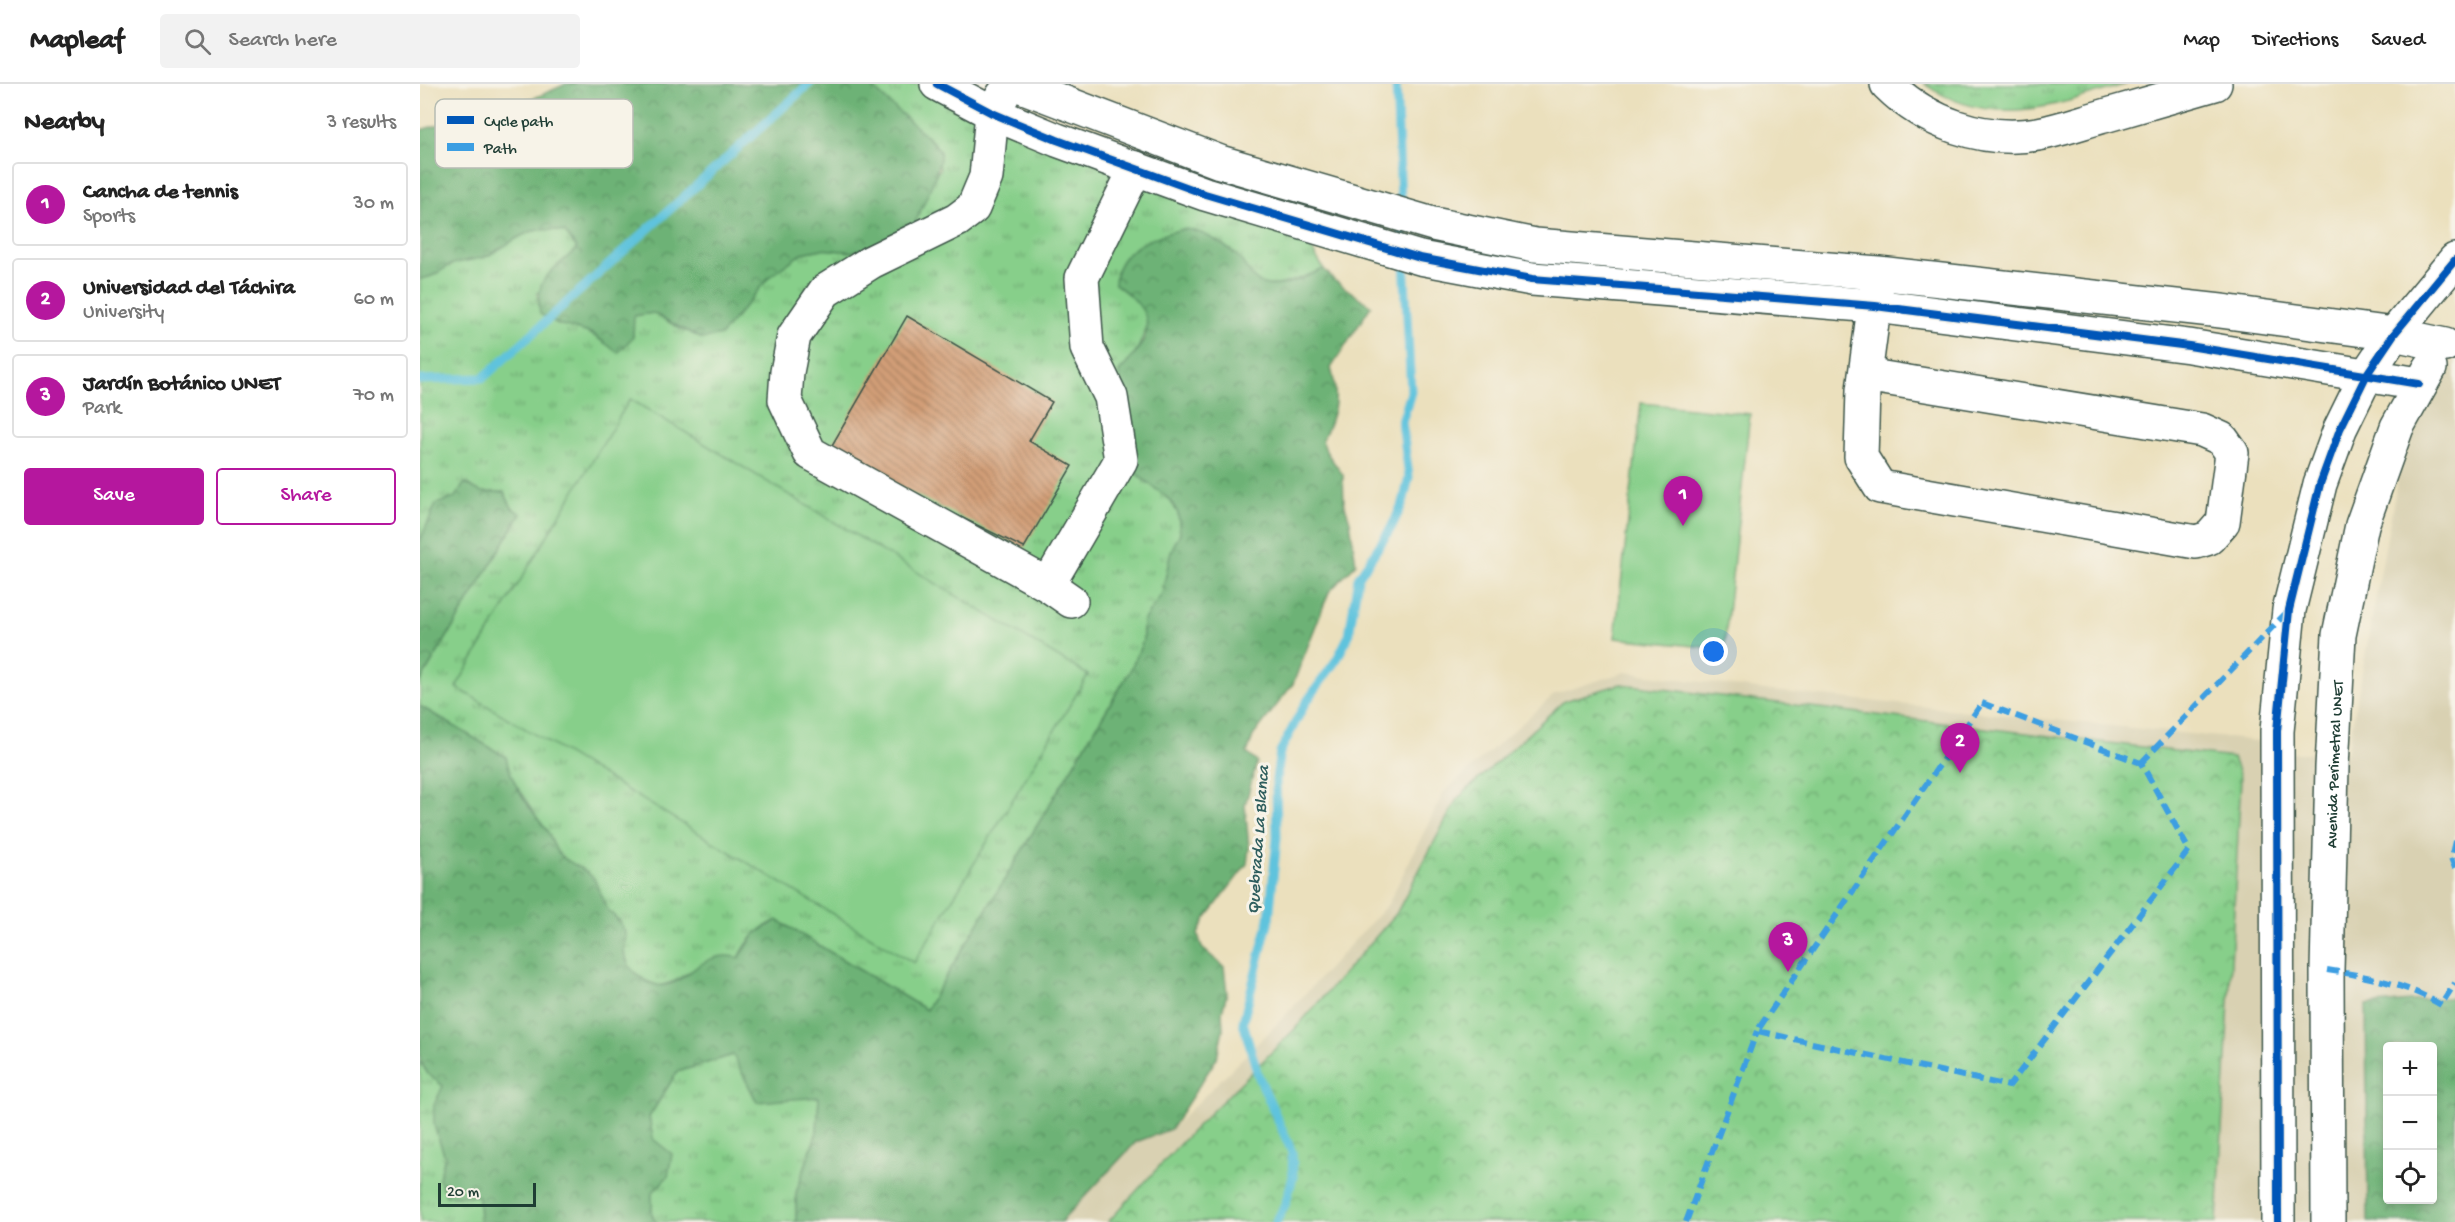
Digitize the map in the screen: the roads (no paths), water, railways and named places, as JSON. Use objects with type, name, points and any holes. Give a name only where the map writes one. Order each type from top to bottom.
[{"type":"street","points":[[937,84],[992,113],[1057,140],[1205,194],[1420,258],[1532,279],[1875,306],[2189,346],[2419,384]]},
{"type":"street","points":[[1011,84],[992,113],[986,177],[973,208],[957,220],[870,262],[825,291],[794,336],[787,372],[785,400],[810,453],[1059,593],[1121,460],[1111,397],[1087,348],[1082,279],[1136,168]]},
{"type":"street","points":[[1016,84],[1220,162],[1433,224],[1535,245],[1878,273],[2450,339]]},
{"type":"street","points":[[1887,84],[1918,109],[1950,125],[1985,134],[2012,136],[2057,130],[2215,84]]},
{"type":"street","points":[[2278,1222],[2277,730],[2289,610],[2320,484],[2340,429],[2367,374],[2394,334],[2455,260]]},
{"type":"street","points":[[1865,375],[2202,430],[2222,439],[2232,453],[2223,522],[2209,538],[2196,542],[1880,487],[1861,457],[1865,375],[1878,273]]},
{"type":"street","name":"Avenida Perimetral UNET","points":[[2328,1222],[2327,960],[2331,767],[2339,635],[2362,525],[2397,427],[2419,384],[2450,339]]},
{"type":"waterway","points":[[420,380],[483,378],[809,84]]},
{"type":"waterway","name":"Quebrada La Blanca","points":[[1396,84],[1403,246]]},
{"type":"waterway","name":"Quebrada La Blanca","points":[[1276,1222],[1285,1205],[1293,1177],[1292,1152],[1258,1075],[1243,1022],[1269,919],[1277,838],[1276,780],[1280,752],[1305,704],[1337,659],[1349,635],[1358,578],[1391,528],[1403,503],[1409,477],[1402,422],[1411,392],[1404,260]]},
{"type":"place","name":"Cancha de tennis","points":[[1683,526]]},
{"type":"place","name":"Universidad del Táchira","points":[[1960,773]]},
{"type":"place","name":"Jardín Botánico UNET","points":[[1788,972]]}]
